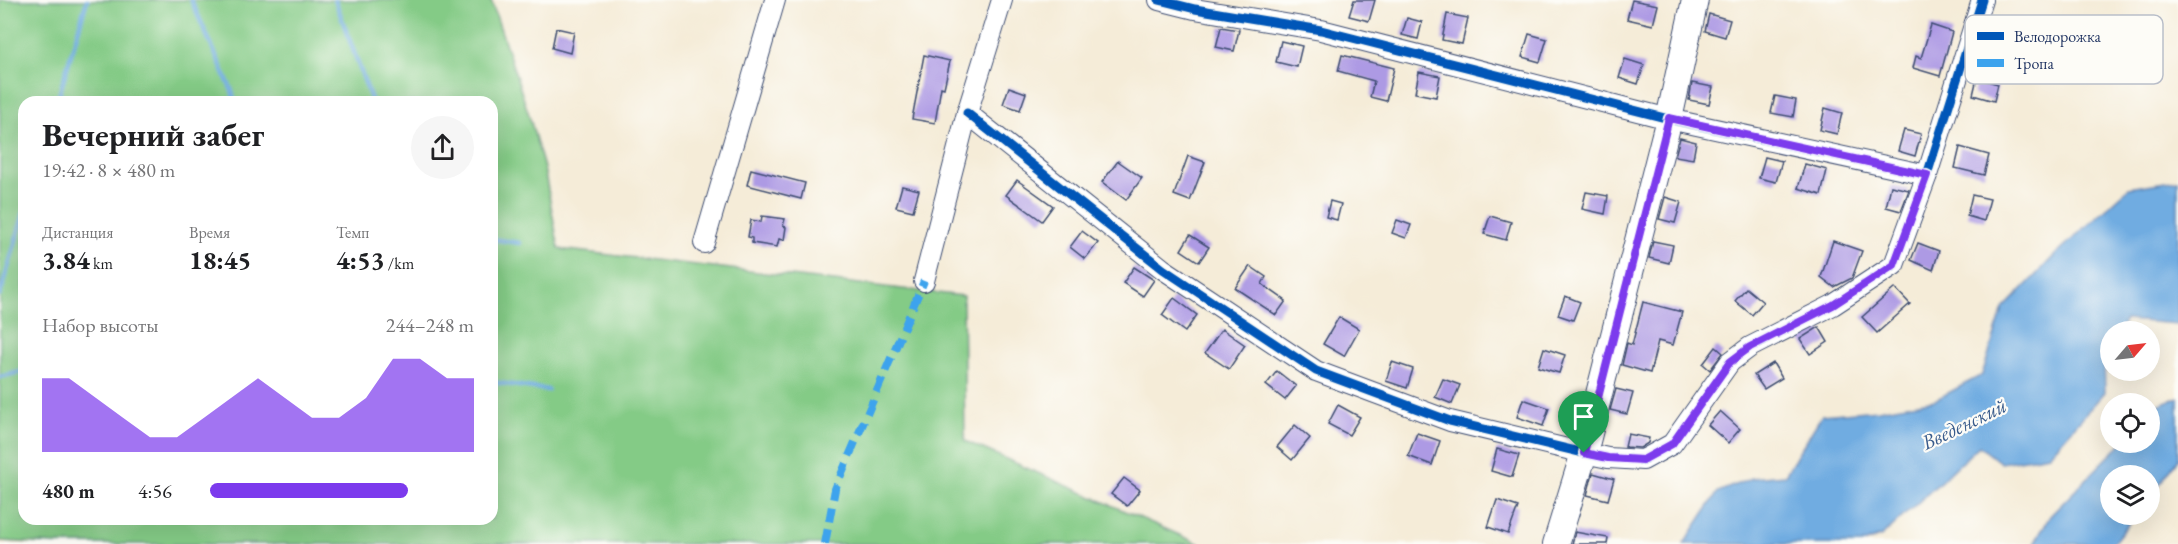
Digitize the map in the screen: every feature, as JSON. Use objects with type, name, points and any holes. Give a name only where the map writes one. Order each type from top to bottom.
[{"type":"main road","points":[[1556,544],[1584,453],[1669,118],[1695,0]]},
{"type":"street","points":[[704,243],[775,0]]},
{"type":"street","points":[[924,281],[967,113],[1002,0]]},
{"type":"street","points":[[1159,0],[1195,9],[1321,30],[1669,118],[1927,175]]},
{"type":"street","points":[[1977,15],[1982,0]]},
{"type":"street","points":[[967,113],[1162,269],[1316,371],[1450,421],[1608,458],[1643,460],[1672,444],[1730,362],[1750,347],[1833,305],[1894,265],[1927,175],[1965,54]]},
{"type":"green space","points":[[0,0],[491,0],[544,168],[559,249],[963,296],[965,441],[1200,544],[57,544],[0,541]]},
{"type":"water","name":"Введенский","points":[[2178,180],[2178,324],[2160,321],[2100,321],[2100,381],[2105,381],[2105,392],[2100,393],[2100,398],[2049,455],[2001,463],[1979,446],[1882,536],[1861,544],[1684,544],[1718,492],[1752,478],[1785,475],[1822,415],[1878,410],[1935,400],[1982,375],[2003,309],[2057,253],[2129,188]]},
{"type":"water","points":[[2178,397],[2178,459],[2160,483],[2160,465],[2100,465],[2112,453],[2160,453],[2160,404]]},
{"type":"water","points":[[2100,465],[2100,525],[2128,525],[2112,544],[2034,544],[2050,516]]},
{"type":"building","points":[[1354,0],[1375,0],[1369,21],[1349,16]]},
{"type":"building","points":[[1632,0],[1658,5],[1653,25],[1627,19]]},
{"type":"building","points":[[1447,14],[1468,18],[1462,44],[1442,40]]},
{"type":"building","points":[[1709,14],[1730,20],[1725,37],[1705,31]]},
{"type":"building","points":[[1407,18],[1422,22],[1418,39],[1402,35]]},
{"type":"building","points":[[1931,25],[1952,32],[1940,76],[1913,68],[1916,56],[1921,58]]},
{"type":"building","points":[[1221,27],[1239,30],[1234,51],[1216,47]]},
{"type":"building","points":[[556,28],[574,32],[570,53],[552,48]]},
{"type":"building","points":[[1529,34],[1547,39],[1540,62],[1522,57]]},
{"type":"building","points":[[1281,41],[1302,46],[1297,67],[1276,62]]},
{"type":"building","points":[[924,55],[950,61],[944,88],[941,87],[935,123],[912,119]]},
{"type":"building","points":[[1342,55],[1394,68],[1386,101],[1370,97],[1374,81],[1338,71]]},
{"type":"building","points":[[1625,59],[1644,65],[1638,84],[1619,78]]},
{"type":"building","points":[[1419,72],[1440,76],[1436,97],[1415,93]]},
{"type":"building","points":[[1692,83],[1713,87],[1709,104],[1689,100]]},
{"type":"building","points":[[1976,84],[1998,84],[1994,101],[1973,95]]},
{"type":"building","points":[[1009,87],[1026,93],[1020,110],[1003,104]]},
{"type":"building","points":[[1775,96],[1796,100],[1793,117],[1771,113]]},
{"type":"building","points":[[1825,108],[1842,113],[1837,134],[1820,130]]},
{"type":"building","points":[[1904,130],[1921,134],[1915,156],[1898,151]]},
{"type":"building","points":[[1680,138],[1696,142],[1693,159],[1675,156]]},
{"type":"building","points":[[1960,147],[1989,155],[1984,175],[1955,168]]},
{"type":"building","points":[[1188,156],[1205,162],[1190,201],[1174,195]]},
{"type":"building","points":[[1765,157],[1782,161],[1776,182],[1759,178]]},
{"type":"building","points":[[1118,161],[1142,178],[1126,200],[1102,182]]},
{"type":"building","points":[[1805,164],[1827,170],[1821,195],[1798,188]]},
{"type":"building","points":[[751,169],[805,183],[801,199],[747,185]]},
{"type":"building","points":[[1017,180],[1053,206],[1042,221],[1006,195]]},
{"type":"building","points":[[902,186],[919,190],[913,211],[896,207]]},
{"type":"building","points":[[1891,186],[1909,190],[1901,211],[1886,207]]},
{"type":"building","points":[[1586,192],[1608,196],[1605,214],[1582,209]]},
{"type":"building","points":[[1972,195],[1990,199],[1984,221],[1967,216]]},
{"type":"building","points":[[1665,197],[1681,202],[1675,223],[1659,219]]},
{"type":"building","points":[[1330,201],[1341,204],[1337,220],[1326,217]]},
{"type":"building","points":[[762,216],[785,219],[784,240],[779,239],[777,247],[752,243],[752,238],[748,237],[751,220],[761,222]]},
{"type":"building","points":[[1490,216],[1511,222],[1506,240],[1484,234]]},
{"type":"building","points":[[1397,220],[1411,225],[1406,238],[1392,233]]},
{"type":"building","points":[[1082,231],[1098,243],[1085,259],[1070,247]]},
{"type":"building","points":[[1190,235],[1209,247],[1199,262],[1181,250]]},
{"type":"building","points":[[1653,241],[1673,245],[1669,263],[1649,258]]},
{"type":"building","points":[[1833,241],[1862,251],[1852,278],[1834,287],[1821,277]]},
{"type":"building","points":[[1918,243],[1939,251],[1933,270],[1911,260]]},
{"type":"building","points":[[1250,266],[1266,277],[1262,284],[1286,301],[1276,315],[1235,288]]},
{"type":"building","points":[[1134,267],[1154,280],[1143,296],[1123,283]]},
{"type":"building","points":[[1746,288],[1763,302],[1752,315],[1735,301]]},
{"type":"building","points":[[1895,288],[1910,304],[1877,333],[1862,317]]},
{"type":"building","points":[[1565,296],[1580,302],[1573,320],[1558,315]]},
{"type":"building","points":[[1174,298],[1197,315],[1185,332],[1162,315]]},
{"type":"building","points":[[1643,302],[1682,312],[1673,345],[1658,341],[1650,373],[1622,365],[1627,343],[1632,345]]},
{"type":"building","points":[[1339,317],[1359,329],[1344,356],[1323,344]]},
{"type":"building","points":[[1819,327],[1828,342],[1810,354],[1800,339]]},
{"type":"building","points":[[1222,329],[1245,345],[1229,369],[1205,353]]},
{"type":"building","points":[[1716,347],[1723,353],[1710,370],[1703,364]]},
{"type":"building","points":[[1544,348],[1565,355],[1559,373],[1538,367]]},
{"type":"building","points":[[1392,362],[1413,369],[1407,388],[1386,381]]},
{"type":"building","points":[[1773,363],[1782,378],[1764,389],[1754,375]]},
{"type":"building","points":[[1277,371],[1296,386],[1285,400],[1266,385]]},
{"type":"building","points":[[1443,379],[1460,385],[1452,404],[1435,397]]},
{"type":"building","points":[[1616,389],[1633,393],[1627,414],[1610,410]]},
{"type":"building","points":[[1523,399],[1549,408],[1543,426],[1517,417]]},
{"type":"building","points":[[1338,405],[1360,417],[1349,435],[1328,424]]},
{"type":"building","points":[[1720,411],[1740,429],[1728,443],[1708,425]]},
{"type":"building","points":[[1295,425],[1310,438],[1292,460],[1277,447]]},
{"type":"building","points":[[1417,433],[1440,441],[1432,465],[1408,456]]},
{"type":"building","points":[[1628,434],[1649,438],[1648,443],[1640,448],[1625,447]]},
{"type":"building","points":[[1497,449],[1519,455],[1512,477],[1491,471]]},
{"type":"building","points":[[1593,473],[1614,479],[1608,500],[1587,495]]},
{"type":"building","points":[[1124,478],[1140,490],[1127,506],[1111,494]]},
{"type":"building","points":[[1497,500],[1518,507],[1508,534],[1488,527]]},
{"type":"building","points":[[1575,532],[1608,538],[1607,544],[1572,544]]},
{"type":"waterway","points":[[59,96],[87,0]]},
{"type":"waterway","points":[[191,0],[233,96]]},
{"type":"waterway","points":[[335,0],[370,96]]},
{"type":"waterway","points":[[0,295],[18,234]]},
{"type":"waterway","points":[[498,240],[520,243]]},
{"type":"waterway","points":[[0,377],[18,372]]},
{"type":"waterway","points":[[498,383],[548,390]]},
{"type":"marked path","points":[[825,544],[835,489],[924,281]]},
{"type":"cycle path","points":[[1159,0],[1195,9],[1321,30],[1669,119],[1927,175]]},
{"type":"cycle path","points":[[1977,15],[1982,0]]},
{"type":"cycle path","points":[[967,113],[1163,269],[1316,371],[1450,421],[1608,458],[1643,460],[1672,444],[1730,362],[1750,347],[1833,305],[1894,265],[1927,175],[1965,54]]},
{"type":"route","points":[[1669,118],[1927,175],[1894,265],[1833,305],[1750,347],[1730,362],[1672,444],[1643,460],[1608,458],[1584,453],[1669,118]]}]
